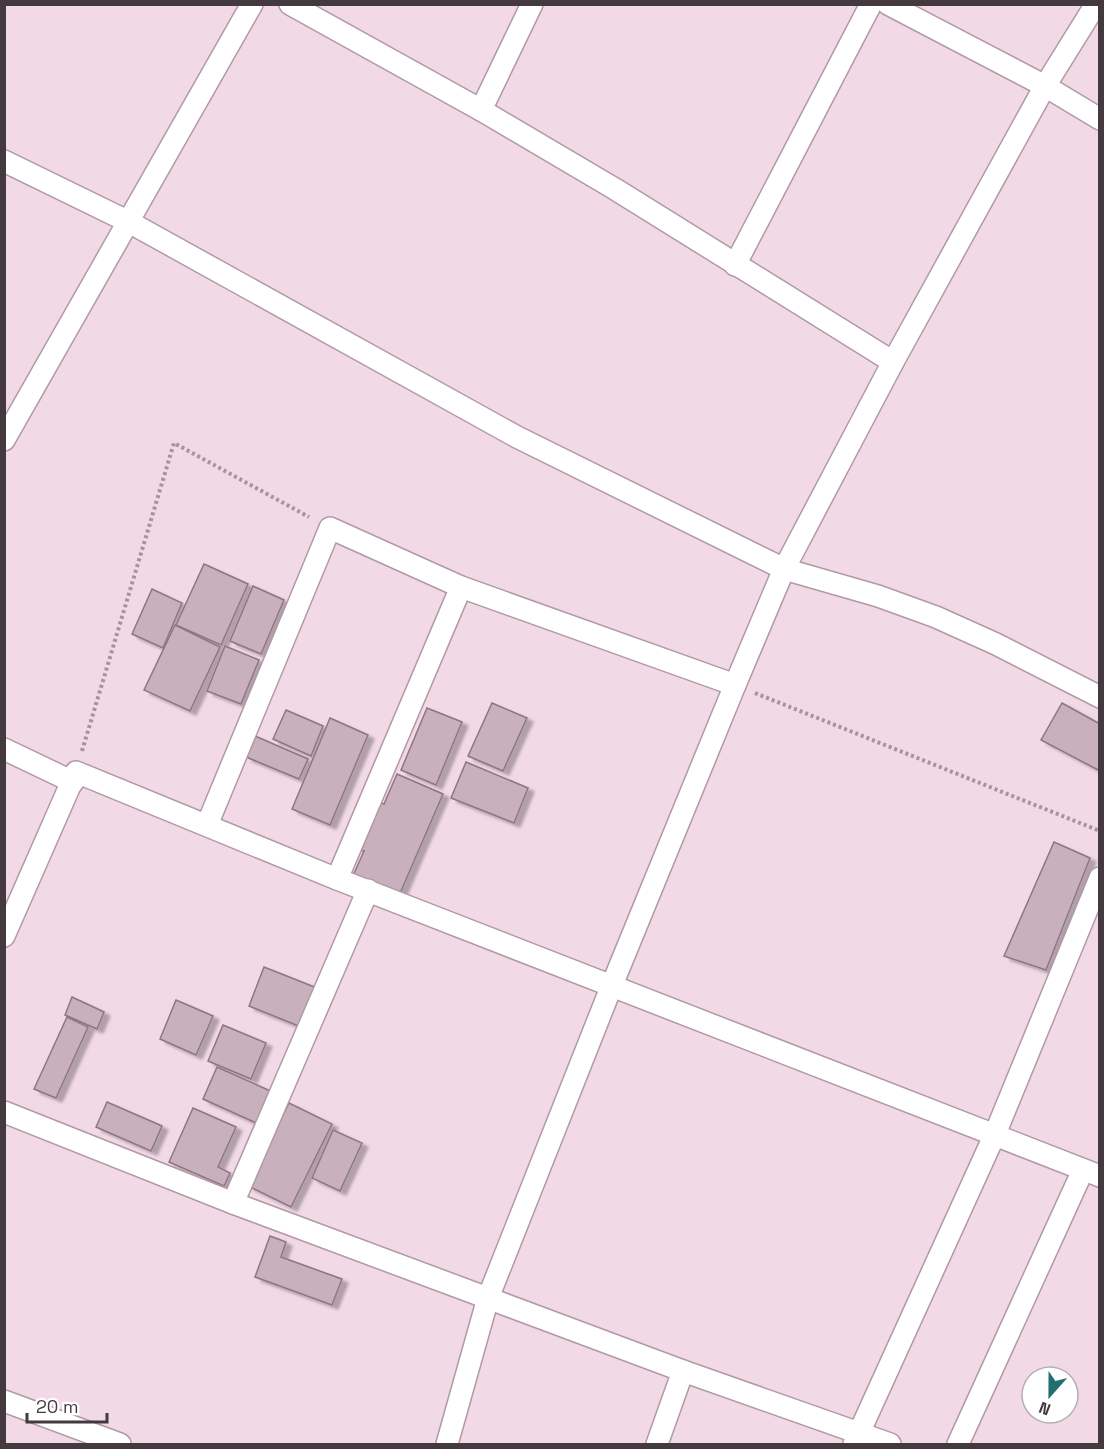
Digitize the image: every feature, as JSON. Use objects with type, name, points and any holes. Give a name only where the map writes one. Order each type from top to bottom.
[{"type":"street","points":[[4,440],[252,4]]},
{"type":"street","points":[[290,4],[481,110],[615,189],[893,362]]},
{"type":"street","points":[[481,110],[532,4]]},
{"type":"street","points":[[735,265],[871,4]]},
{"type":"street","points":[[888,4],[1045,86],[1100,119]]},
{"type":"street","points":[[447,1444],[488,1298],[612,985],[784,569],[893,362],[1045,86],[1096,4]]},
{"type":"street","points":[[4,161],[129,222],[517,437],[784,569],[878,596],[936,617],[996,644],[1100,698]]},
{"type":"street","points":[[207,825],[330,528],[461,587],[735,685]]},
{"type":"street","points":[[337,879],[461,587]]},
{"type":"street","points":[[4,749],[207,825],[337,879],[1091,1173],[958,1444]]},
{"type":"street","points":[[4,936],[75,777]]},
{"type":"street","points":[[856,1439],[995,1134],[1100,878]]},
{"type":"street","points":[[233,1203],[368,890]]},
{"type":"street","points":[[4,1112],[233,1203],[683,1371],[856,1439],[890,1444]]},
{"type":"street","points":[[657,1444],[683,1371]]},
{"type":"street","points":[[4,1401],[120,1444]]},
{"type":"path","points":[[75,777],[174,443],[330,528]]},
{"type":"path","points":[[735,685],[1100,831]]},
{"type":"building","points":[[204,564],[248,584],[221,645],[176,625]]},
{"type":"building","points":[[253,586],[284,600],[261,654],[230,641]]},
{"type":"building","points":[[152,589],[182,603],[163,648],[132,634]]},
{"type":"building","points":[[175,625],[220,647],[190,711],[144,690]]},
{"type":"building","points":[[225,646],[259,660],[241,704],[207,691]]},
{"type":"building","points":[[492,703],[527,718],[503,771],[468,756]]},
{"type":"building","points":[[1062,703],[1100,724],[1100,771],[1041,740]]},
{"type":"building","points":[[427,708],[462,722],[436,785],[401,770]]},
{"type":"building","points":[[286,710],[323,726],[311,756],[273,739]]},
{"type":"building","points":[[330,718],[368,735],[330,825],[292,809]]},
{"type":"building","points":[[255,736],[308,759],[299,779],[246,757]]},
{"type":"building","points":[[466,762],[528,788],[514,823],[451,798]]},
{"type":"building","points":[[397,774],[443,794],[398,898],[352,878],[364,851],[357,849],[378,802],[384,804]]},
{"type":"building","points":[[1054,842],[1090,858],[1046,970],[1004,956]]},
{"type":"building","points":[[264,967],[322,990],[306,1029],[249,1006]]},
{"type":"building","points":[[72,997],[104,1012],[97,1029],[65,1015]]},
{"type":"building","points":[[176,1000],[213,1016],[196,1055],[160,1039]]},
{"type":"building","points":[[67,1017],[88,1027],[56,1098],[34,1089]]},
{"type":"building","points":[[223,1025],[266,1043],[251,1079],[208,1061]]},
{"type":"building","points":[[217,1067],[277,1094],[263,1126],[203,1099]]},
{"type":"building","points":[[107,1102],[162,1126],[151,1151],[96,1127]]},
{"type":"building","points":[[289,1103],[332,1124],[291,1207],[248,1186]]},
{"type":"building","points":[[193,1108],[236,1127],[218,1167],[230,1173],[224,1186],[169,1162]]},
{"type":"building","points":[[333,1130],[362,1143],[340,1191],[312,1178]]},
{"type":"building","points":[[270,1236],[286,1242],[281,1257],[342,1279],[332,1305],[255,1277]]}]
